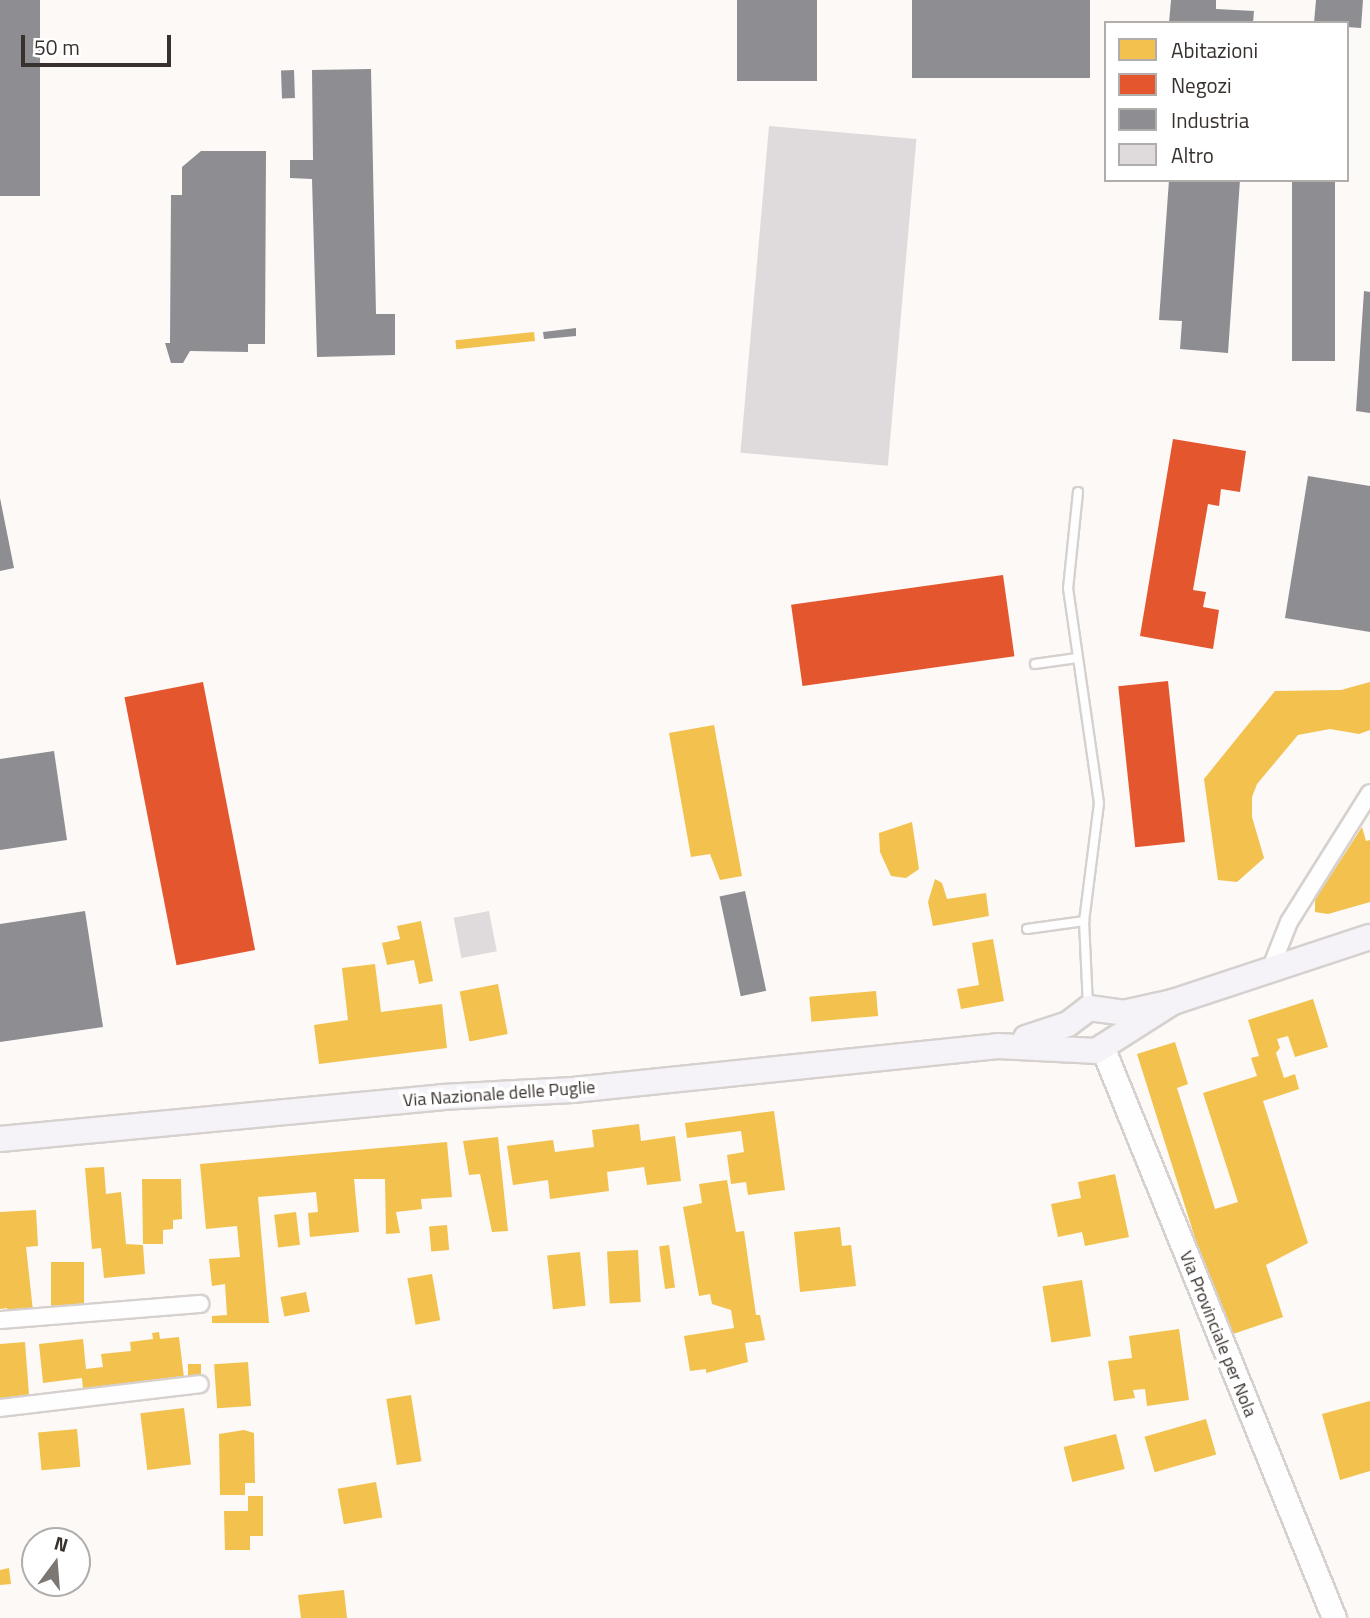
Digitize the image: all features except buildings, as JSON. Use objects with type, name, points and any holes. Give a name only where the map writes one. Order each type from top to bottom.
[{"type":"main road","points":[[1089,1011],[1123,1013],[1173,1002],[1370,937]]},
{"type":"main road","points":[[1101,1047],[1173,1002]]},
{"type":"main road","points":[[1089,1011],[1116,1021],[1101,1047]]},
{"type":"main road","points":[[1089,1011],[1074,1035],[1101,1047]]},
{"type":"main road","name":"Via Nazionale delle Puglie","points":[[998,1046],[1056,1029],[1089,1011]]},
{"type":"main road","name":"Via Nazionale delle Puglie","points":[[0,1139],[428,1098],[586,1089],[998,1046],[1101,1047]]},
{"type":"street","points":[[1270,970],[1289,922],[1370,793]]},
{"type":"street","name":"Via Provinciale per Nola","points":[[1101,1047],[1334,1618]]},
{"type":"street","points":[[0,1320],[200,1304]]},
{"type":"street","points":[[0,1408],[200,1384]]},
{"type":"lane","points":[[1078,492],[1068,566],[1077,658],[1099,803],[1084,921],[1089,1011]]},
{"type":"lane","points":[[1035,664],[1077,658]]},
{"type":"lane","points":[[1027,929],[1084,921]]}]
